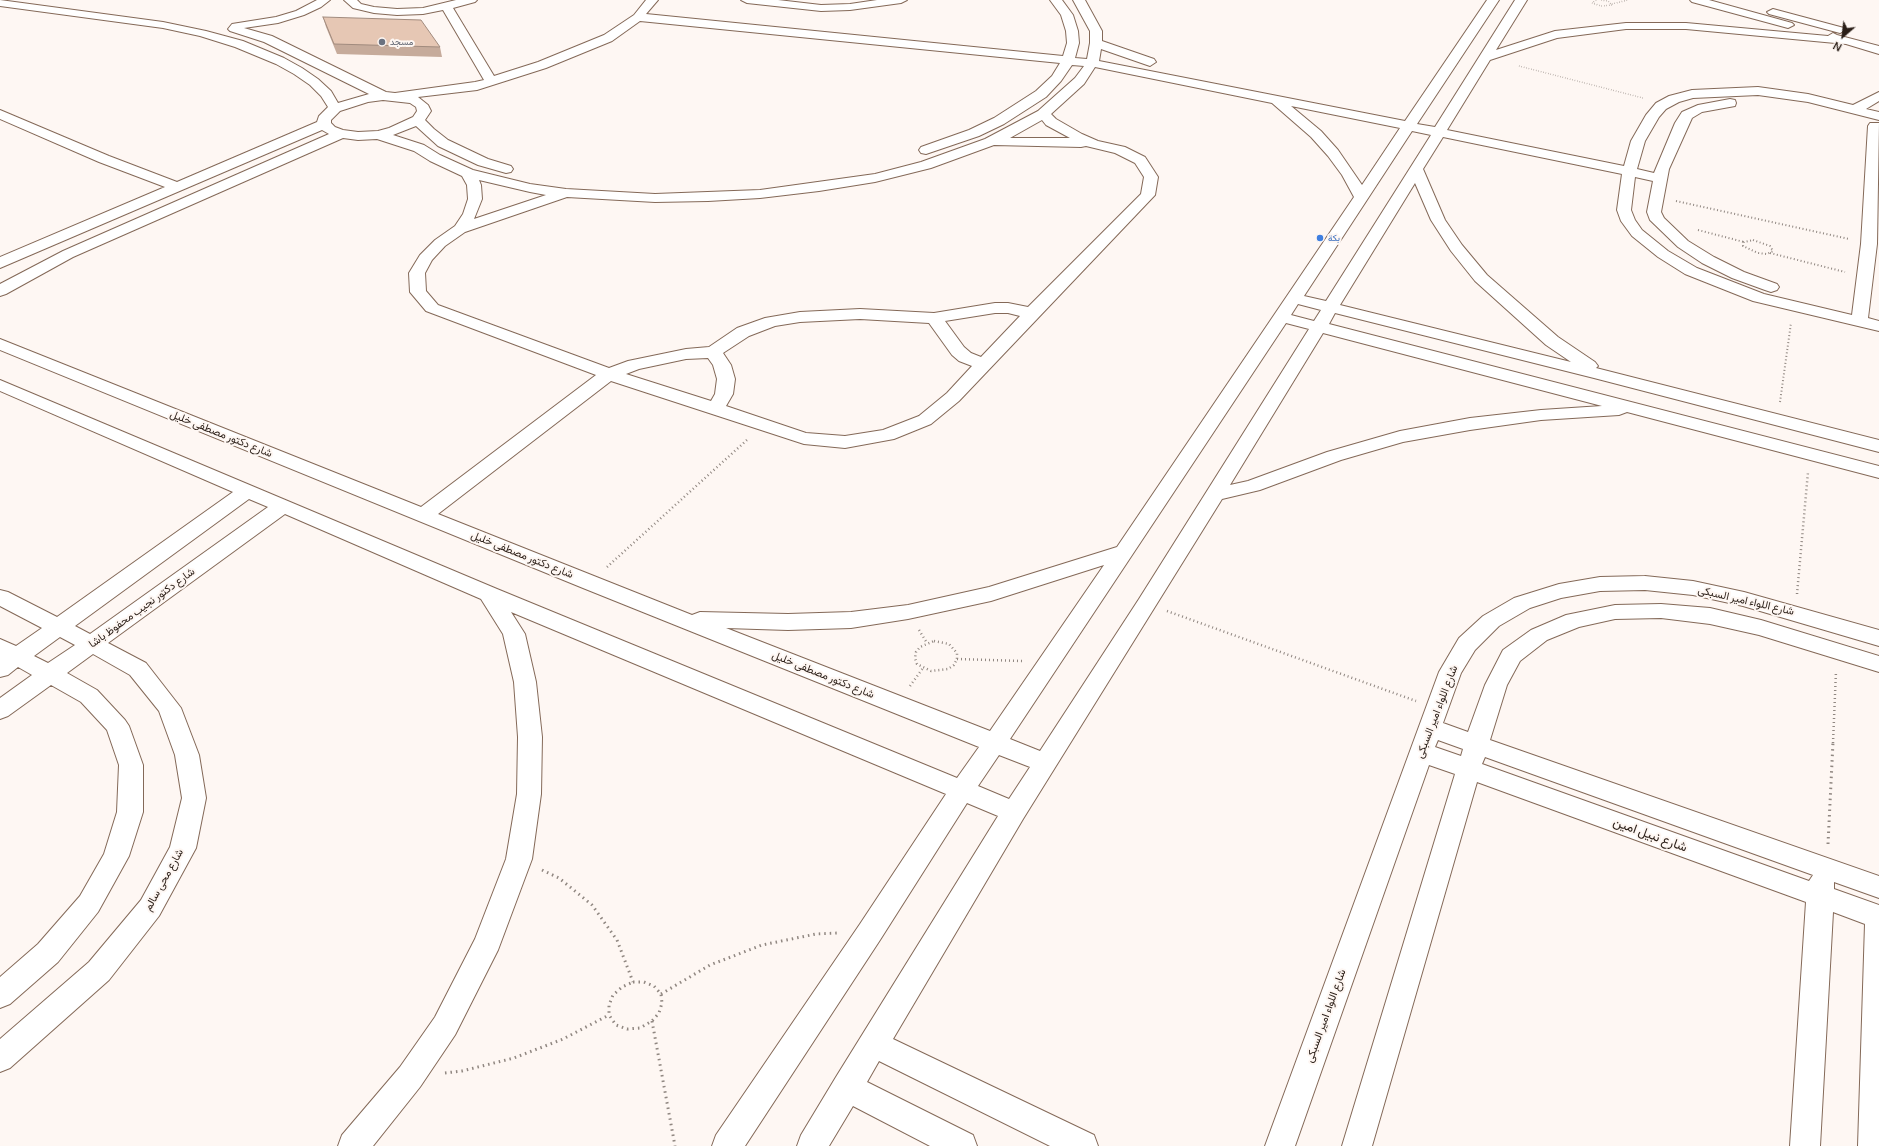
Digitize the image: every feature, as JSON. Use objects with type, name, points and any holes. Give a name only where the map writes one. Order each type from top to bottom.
[{"type":"street","points":[[50,0],[137,11],[206,22]]},
{"type":"street","points":[[268,39],[278,31],[305,15],[324,0]]},
{"type":"street","points":[[419,119],[424,111],[422,105],[415,100],[403,97],[386,96],[268,39],[224,26],[253,24],[335,10],[353,3],[374,10],[397,12],[423,11],[471,0]]},
{"type":"street","points":[[324,124],[330,130],[341,134],[358,136],[378,135],[408,126],[441,105],[476,86],[542,65],[608,38],[638,17],[652,0]]},
{"type":"street","points":[[747,0],[821,8],[850,7],[901,0]]},
{"type":"street","points":[[914,153],[974,132],[1019,109],[1041,94],[1057,78],[1068,60],[1073,43],[1072,32],[1066,15],[1056,0]]},
{"type":"street","points":[[378,135],[419,148],[435,158],[468,173],[498,181],[566,194],[656,198],[708,197],[760,194],[875,178],[926,165],[990,142],[1043,114],[1080,81],[1092,63],[1096,43],[1096,31],[1087,12],[1079,0]]},
{"type":"street","points":[[727,1146],[870,932],[994,742],[1050,663],[1493,0]]},
{"type":"street","points":[[812,1146],[1014,812],[1147,604],[1521,0]]},
{"type":"street","points":[[1696,0],[1846,41]]},
{"type":"street","points":[[1728,0],[1872,40],[1879,50]]},
{"type":"street","points":[[0,3],[163,25],[202,33],[239,44],[280,61],[298,71],[314,82],[326,94],[335,108]]},
{"type":"street","points":[[446,6],[491,81]]},
{"type":"street","points":[[638,17],[1092,63],[1442,128],[1661,174]]},
{"type":"street","points":[[1486,57],[1555,35],[1626,26],[1686,26],[1846,41],[1872,40]]},
{"type":"street","points":[[1096,43],[1152,63],[1411,122]]},
{"type":"street","points":[[324,124],[324,119],[328,113],[335,108],[355,101],[476,86]]},
{"type":"street","points":[[1878,123],[1856,109],[1808,98],[1758,91],[1692,94],[1665,104],[1653,115],[1645,128],[1638,141],[1630,167],[1624,210],[1628,221],[1637,233],[1663,254],[1691,271],[1731,288],[1793,306],[1859,315],[1879,312]]},
{"type":"street","points":[[1856,109],[1879,96]]},
{"type":"street","points":[[1274,98],[1310,129],[1333,153],[1349,174],[1361,196]]},
{"type":"street","points":[[1878,123],[1788,104],[1748,102],[1715,105],[1698,109],[1687,115],[1682,123],[1661,174],[1654,212],[1657,220],[1683,244],[1708,260],[1738,275],[1859,315],[1879,326]]},
{"type":"street","points":[[0,114],[104,159],[177,187]]},
{"type":"street","points":[[1043,114],[1062,130],[1094,144]]},
{"type":"street","points":[[419,119],[429,132],[443,143],[483,162],[516,172],[570,182],[648,186],[707,186],[774,181],[814,176],[866,166]]},
{"type":"street","points":[[1859,315],[1869,244],[1878,123]]},
{"type":"street","points":[[0,262],[324,124]]},
{"type":"street","points":[[0,291],[68,254],[341,134]]},
{"type":"street","points":[[566,194],[512,210],[460,229],[440,243],[426,258],[417,273],[418,292],[432,308],[609,374],[763,426],[804,438],[845,442],[887,435],[925,420],[953,397],[1032,313],[1148,195],[1151,177],[1140,160],[1120,150],[1094,144],[1042,141],[990,142]]},
{"type":"street","points":[[1416,169],[1438,220],[1456,248],[1481,278],[1513,308],[1541,331],[1600,374]]},
{"type":"street","points":[[460,229],[470,214],[475,199],[474,185],[468,173]]},
{"type":"street","points":[[1293,298],[1600,374],[1879,446]]},
{"type":"street","points":[[424,516],[609,374],[660,358],[713,352],[743,332],[771,322],[800,317],[860,314],[934,318],[995,308],[1014,309],[1032,313]]},
{"type":"street","points":[[1281,317],[1879,472]]},
{"type":"street","points":[[934,318],[958,351],[965,357],[984,365]]},
{"type":"street","name":"شارع دكتور مصطفى خليل","points":[[0,344],[590,583],[1045,763]]},
{"type":"street","points":[[713,352],[722,365],[726,379],[724,394],[715,409]]},
{"type":"street","points":[[0,385],[489,594],[1014,812]]},
{"type":"street","points":[[1214,495],[1253,486],[1334,456],[1400,438],[1470,424],[1542,415],[1636,408]]},
{"type":"street","points":[[6,657],[58,628],[247,491]]},
{"type":"street","name":"شارع دكتور نجيب محفوظ باشا","points":[[0,710],[283,506]]},
{"type":"street","points":[[686,620],[788,622],[851,620],[908,612],[991,594],[1124,552]]},
{"type":"street","name":"شارع اللواء امير السبكى","points":[[1280,1146],[1450,672],[1467,644],[1491,620],[1522,603],[1559,591],[1600,584],[1645,583],[1694,588],[1744,599],[1879,638]]},
{"type":"street","points":[[353,1146],[410,1078],[445,1026],[484,949],[519,859],[529,794],[530,737],[525,682],[514,634],[489,594]]},
{"type":"street","name":"شارع محى سالم","points":[[0,597],[58,628],[92,644],[138,670],[169,708],[187,755],[194,798],[183,848],[150,908],[99,971],[0,1058]]},
{"type":"street","name":"شارع اللواء امير السبكى","points":[[1358,1146],[1472,757],[1496,685],[1511,656],[1539,635],[1574,620],[1622,612],[1661,610],[1710,616],[1761,628],[1879,664]]},
{"type":"street","points":[[0,995],[48,953],[89,904],[116,856],[130,812],[131,764],[117,726],[89,696],[51,674],[6,657]]},
{"type":"street","name":"شارع نبيل امين","points":[[1433,718],[1472,757],[1820,896],[1879,917]]},
{"type":"street","name":"شارع نبيل امين","points":[[1421,752],[1472,757],[1824,868],[1879,887]]},
{"type":"street","points":[[1805,1146],[1820,896],[1824,868]]},
{"type":"street","points":[[1873,1146],[1879,917]]},
{"type":"street","points":[[874,1044],[1083,1146]]},
{"type":"street","points":[[847,1087],[962,1146]]},
{"type":"path","points":[[1592,0],[1592,3],[1601,6],[1611,6],[1612,4],[1628,0]]},
{"type":"path","points":[[1601,0],[1612,4]]},
{"type":"path","points":[[1486,57],[1665,104]]},
{"type":"path","points":[[1657,197],[1869,244]]},
{"type":"path","points":[[1770,253],[1773,251],[1772,248],[1765,243],[1753,240],[1743,244],[1745,248],[1753,252],[1763,254],[1770,253],[1864,276]]},
{"type":"path","points":[[1778,420],[1793,306]]},
{"type":"path","points":[[590,583],[763,426]]},
{"type":"path","points":[[1795,613],[1809,454]]},
{"type":"path","points":[[1147,604],[1433,718]]},
{"type":"path","points":[[934,641],[942,642],[954,648],[957,653],[957,659],[954,665],[940,671],[923,668],[917,664],[915,658],[916,652],[920,647],[934,641]]},
{"type":"path","points":[[1824,868],[1837,651]]},
{"type":"path","points":[[957,659],[1050,663]]},
{"type":"path","points":[[519,859],[559,878],[592,905],[618,940],[633,982]]},
{"type":"path","points":[[661,994],[710,966],[762,945],[816,934],[870,932]]},
{"type":"path","points":[[633,982],[644,982],[654,986],[661,994],[662,1003],[660,1013],[652,1021],[640,1028],[627,1029],[616,1025],[609,1015],[609,1005],[613,995],[622,987],[633,982]]},
{"type":"path","points":[[410,1078],[462,1071],[514,1058],[563,1039],[609,1015]]},
{"type":"path","points":[[652,1021],[675,1146]]},
{"type":"building","name":"مسجد","points":[[323,17],[421,20],[440,47],[334,44]]},
{"type":"place","name":"مسجد","points":[[382,42]]},
{"type":"place","name":"بكة","points":[[1320,238]]}]
